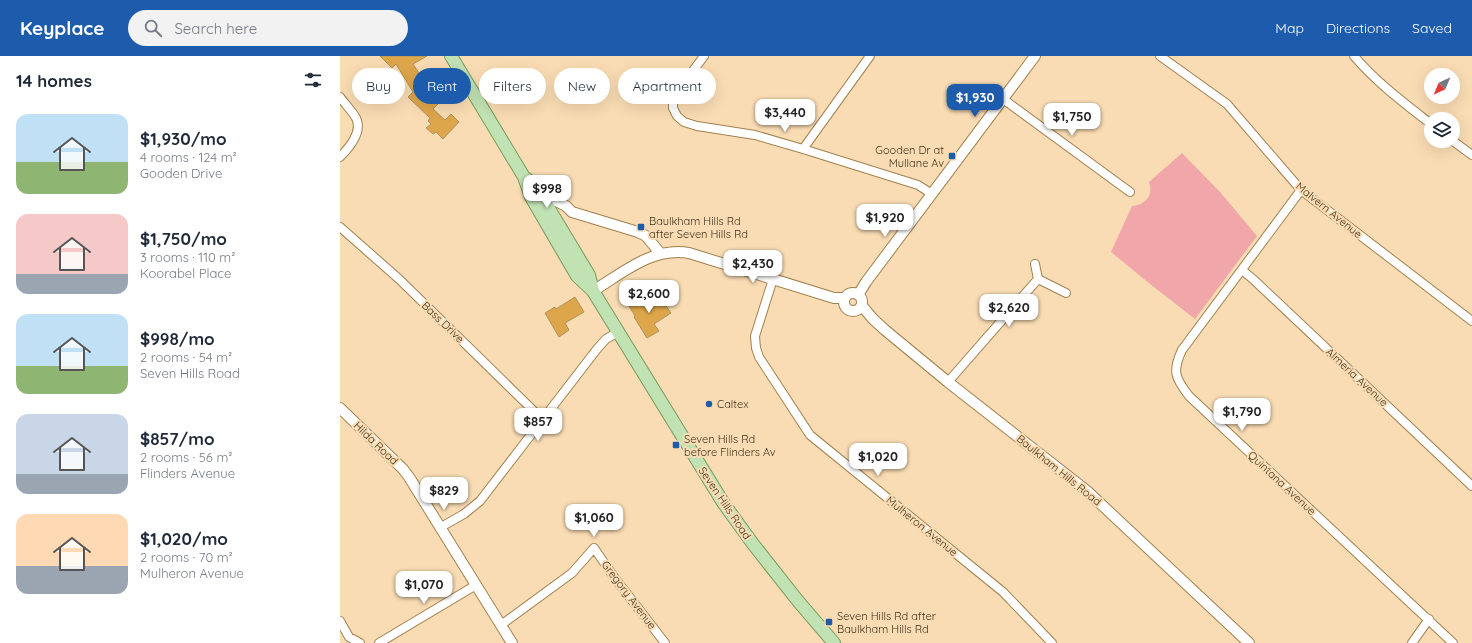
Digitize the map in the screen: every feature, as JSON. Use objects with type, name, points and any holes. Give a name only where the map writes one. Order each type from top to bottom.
[{"type":"main road","name":"Seven Hills Road","points":[[451,56],[524,177],[531,197],[578,276],[593,291],[724,504],[753,544],[798,601],[834,643]]},
{"type":"main road","name":"Seven Hills Road","points":[[524,177],[539,192],[589,275],[593,291]]},
{"type":"street","points":[[704,56],[678,91],[673,101],[673,108],[677,116],[684,122],[697,126],[755,135],[918,185],[932,194]]},
{"type":"street","points":[[803,149],[870,56]]},
{"type":"street","points":[[858,295],[866,282],[1035,56]]},
{"type":"street","name":"Malvern Avenue","points":[[1160,56],[1227,104],[1301,190],[1472,321]]},
{"type":"street","points":[[1354,56],[1365,69],[1396,97],[1424,119]]},
{"type":"street","points":[[340,97],[356,119],[357,133],[348,149],[340,157]]},
{"type":"street","points":[[1003,99],[1130,192]]},
{"type":"street","points":[[1460,146],[1472,155]]},
{"type":"street","name":"Quintana Avenue","points":[[1301,190],[1182,350],[1176,362],[1176,376],[1189,396],[1453,643]]},
{"type":"street","points":[[539,192],[566,206],[572,212],[638,232],[646,236],[660,253]]},
{"type":"street","name":"Bass Drive","points":[[340,227],[399,279],[543,420]]},
{"type":"street","points":[[593,291],[644,260],[660,253],[680,251],[834,298],[845,298],[852,293],[858,295],[862,300],[862,306],[858,310],[850,311],[845,307],[845,298]]},
{"type":"street","points":[[1035,264],[1038,279]]},
{"type":"street","name":"Almeria Avenue","points":[[1242,270],[1472,486]]},
{"type":"street","name":"Mulheron Avenue","points":[[773,279],[755,336],[756,348],[759,357],[807,432],[1003,592],[1052,643]]},
{"type":"street","points":[[1038,279],[1066,294]]},
{"type":"street","points":[[948,382],[1038,279]]},
{"type":"street","name":"Baulkham Hills Road","points":[[862,306],[885,330],[948,382],[1087,491],[1249,643]]},
{"type":"street","points":[[441,527],[464,514],[480,500],[597,349],[606,339],[618,332]]},
{"type":"street","name":"Hilda Road","points":[[340,408],[403,469],[441,527],[512,643]]},
{"type":"street","name":"Gregory Avenue","points":[[501,625],[572,573],[594,548],[614,577],[665,643]]},
{"type":"street","points":[[379,643],[476,585]]},
{"type":"street","points":[[1412,643],[1429,620]]},
{"type":"street","points":[[340,621],[349,637],[360,643]]},
{"type":"shaded area","points":[[1182,153],[1220,192],[1257,236],[1195,319],[1111,252],[1132,206],[1141,204],[1147,199],[1150,192],[1149,182]]},
{"type":"building","points":[[380,56],[427,56],[413,64],[416,68],[413,68],[413,92],[405,79],[405,68],[398,68],[396,64],[392,68]]},
{"type":"building","points":[[413,92],[413,102],[408,97]]},
{"type":"building","points":[[415,104],[438,104],[433,109],[445,120],[451,114],[459,122],[443,139],[436,132],[433,134],[426,128],[431,124],[428,121],[430,118]]},
{"type":"building","points":[[655,296],[658,300],[661,299],[671,313],[654,324],[659,331],[647,338],[629,306],[640,299],[643,303]]},
{"type":"building","points":[[575,297],[584,312],[565,323],[569,330],[559,337],[545,313],[555,307],[556,309]]},
{"type":"place","name":"Gooden Dr at Mullane Av","points":[[952,156]]},
{"type":"place","name":"Baulkham Hills Rd after Seven Hills Rd","points":[[641,227]]},
{"type":"place","name":"Caltex","points":[[709,404]]},
{"type":"place","name":"Seven Hills Rd before Flinders Av","points":[[676,445]]},
{"type":"place","name":"Seven Hills Rd after Baulkham Hills Rd","points":[[829,622]]}]
